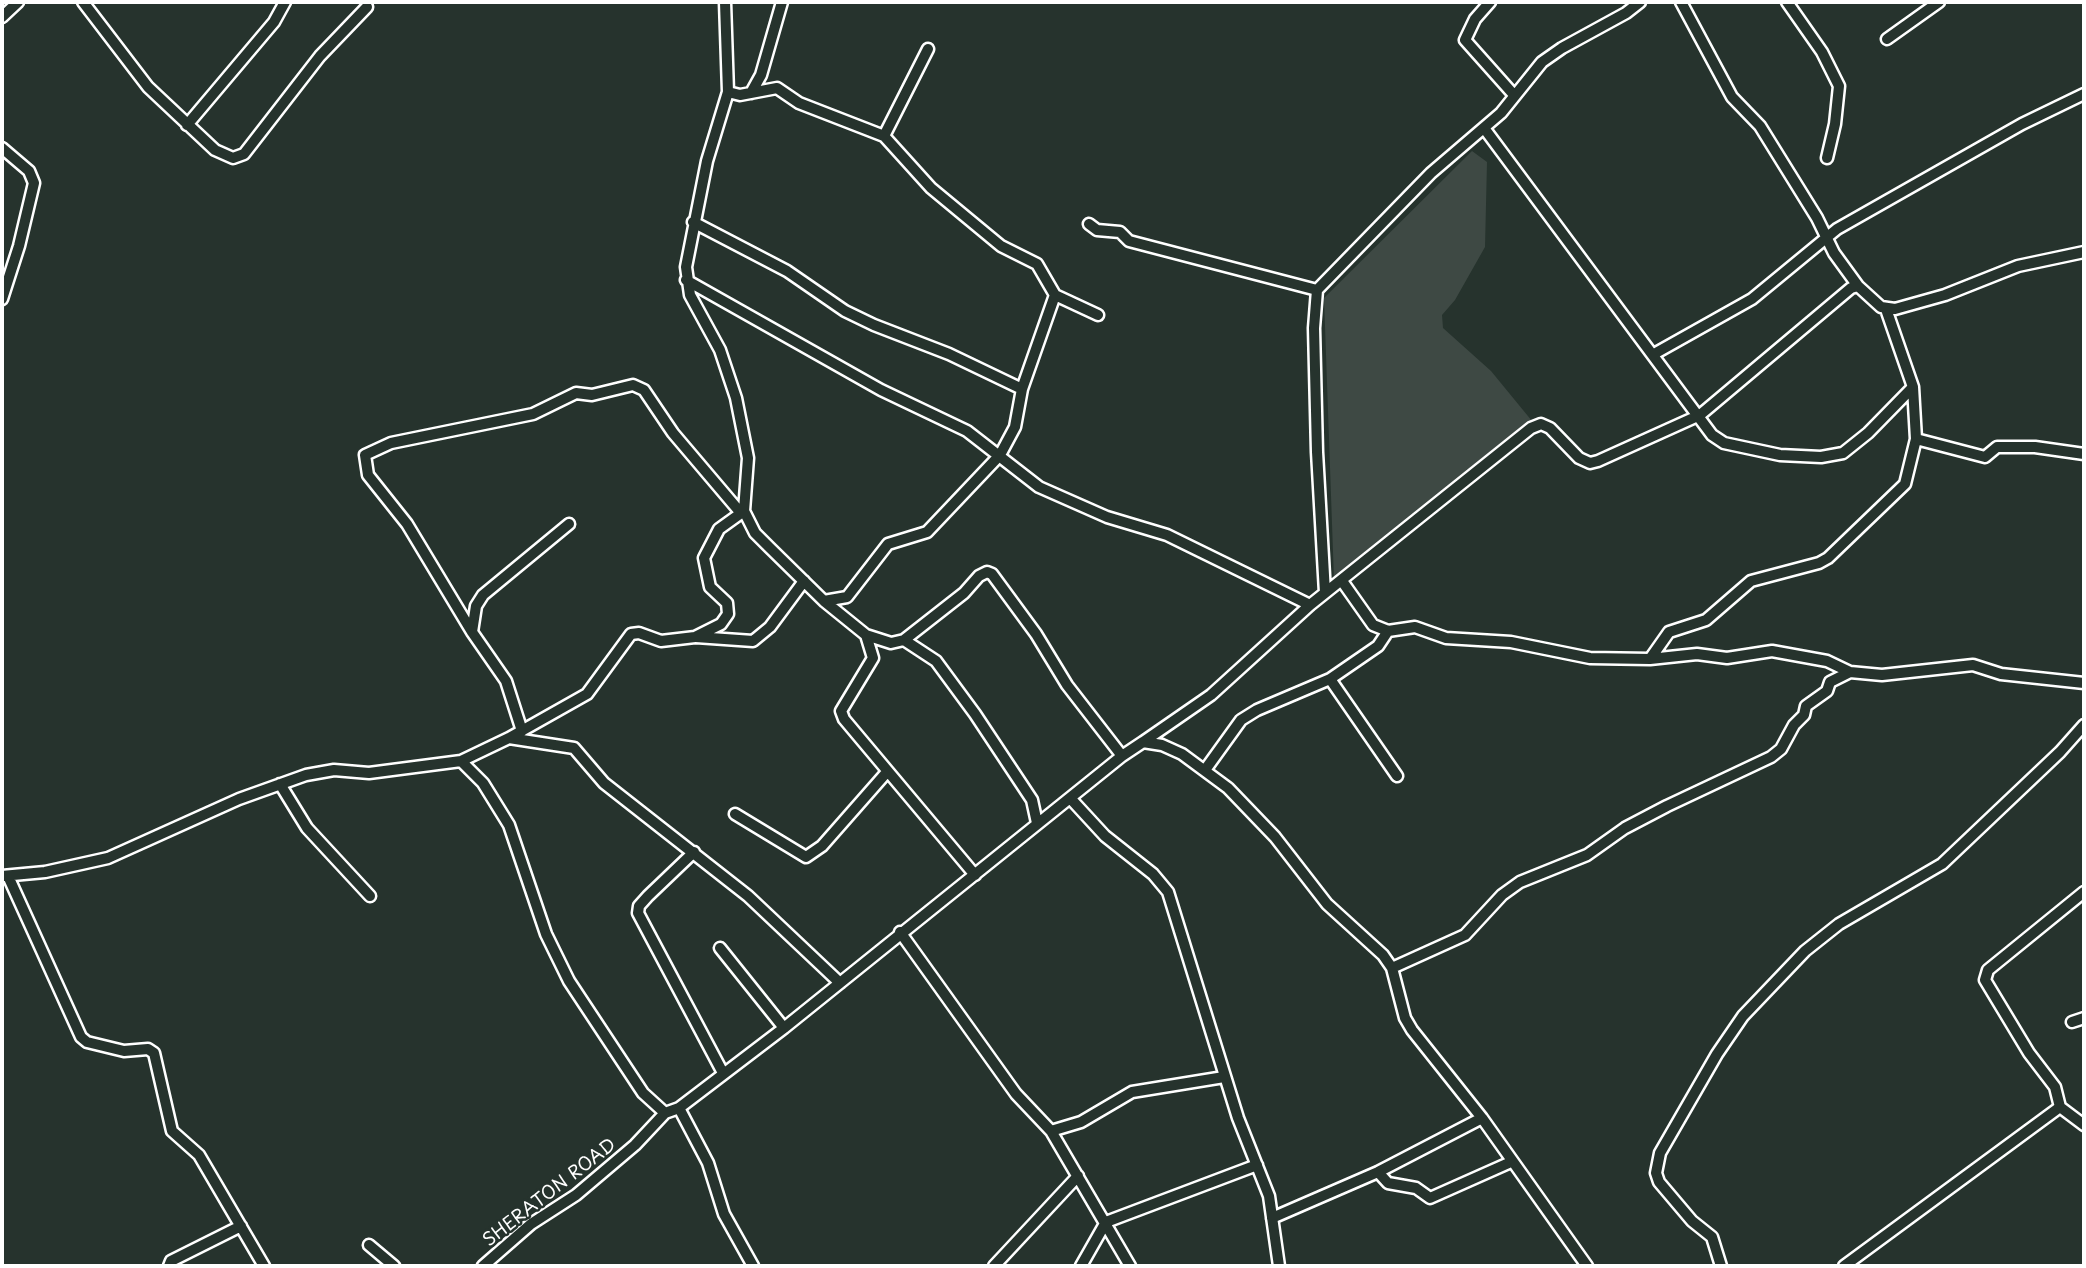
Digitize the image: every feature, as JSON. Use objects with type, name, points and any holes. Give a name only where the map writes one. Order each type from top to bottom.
[{"type":"street","points":[[2,17],[18,2]]},
{"type":"street","points":[[83,2],[129,64],[187,125],[215,150],[233,158],[240,157],[320,56],[367,7]]},
{"type":"street","points":[[187,125],[274,22],[285,2]]},
{"type":"street","points":[[695,637],[716,628],[728,614],[727,603],[710,587],[704,558],[719,529],[742,511],[748,458],[730,375],[712,332],[696,309],[687,280],[693,222],[728,92],[725,2]]},
{"type":"street","points":[[751,93],[761,75],[782,2]]},
{"type":"street","points":[[1490,2],[1475,19],[1465,40],[1514,95]]},
{"type":"street","points":[[1325,593],[1317,452],[1314,328],[1317,290],[1431,173],[1501,114],[1542,62],[1640,2]]},
{"type":"street","points":[[1650,659],[1664,636],[1712,615],[1751,581],[1828,558],[1905,484],[1916,439],[1913,387],[1886,309],[1858,286],[1834,253],[1759,126],[1732,97],[1682,2]]},
{"type":"street","points":[[1787,2],[1822,52],[1839,86],[1834,132],[1827,158]]},
{"type":"street","points":[[1887,39],[1939,2]]},
{"type":"street","points":[[884,136],[928,49]]},
{"type":"street","points":[[728,92],[740,95],[777,88],[799,103],[884,136],[931,188],[1001,246],[1037,264],[1055,295],[1098,315]]},
{"type":"street","points":[[1654,354],[1752,299],[1826,236],[2022,124],[2084,94]]},
{"type":"street","points":[[1484,128],[1700,415],[1712,435],[1724,443],[1780,455],[1833,456],[1854,445],[1913,387]]},
{"type":"street","points":[[2,148],[29,172],[34,183],[19,246],[2,299]]},
{"type":"street","points":[[693,222],[787,271],[855,316],[949,354],[1022,389]]},
{"type":"street","points":[[1089,224],[1097,230],[1120,232],[1129,241],[1317,290]]},
{"type":"street","points":[[1886,309],[1945,295],[2018,266],[2084,252]]},
{"type":"street","points":[[687,280],[881,390],[967,431],[1000,455],[1022,477],[1039,487],[1107,517],[1167,535],[1310,605]]},
{"type":"street","points":[[461,761],[483,783],[509,825],[547,934],[569,981],[643,1093],[665,1113],[680,1108],[784,1028],[1122,756],[1211,695],[1310,605],[1531,428],[1541,424],[1550,428],[1579,458],[1590,463],[1610,456],[1700,415],[1725,397],[1817,314],[1858,286]]},
{"type":"street","points":[[824,601],[847,597],[888,544],[927,532],[1000,455],[1015,427],[1022,389],[1055,295]]},
{"type":"street","points":[[522,731],[506,681],[472,632],[407,524],[368,475],[365,455],[373,449],[434,432],[533,414],[558,405],[576,393],[592,395],[633,385],[644,390],[673,433],[742,511],[755,533],[824,601],[866,635],[891,643],[904,640],[964,593],[979,576],[987,572],[992,574],[1036,634],[1067,685],[1122,756]]},
{"type":"street","points":[[1916,439],[1985,457],[1997,447],[2035,447],[2084,454]]},
{"type":"street","points":[[472,632],[476,606],[483,595],[569,524]]},
{"type":"street","points":[[264,1266],[199,1155],[173,1131],[154,1053],[148,1049],[124,1051],[87,1042],[81,1037],[5,876],[45,872],[108,858],[239,799],[306,775],[334,770],[369,773],[461,761],[509,738],[587,694],[631,634],[639,633],[662,641],[695,637],[753,641],[769,627],[804,581]]},
{"type":"street","points":[[1342,581],[1373,625],[1388,631],[1415,627],[1446,638],[1511,642],[1576,657],[1650,659],[1685,654],[1727,657],[1784,652],[1827,661],[1850,672],[1882,675],[1973,665],[2001,674],[2084,683]]},
{"type":"street","points":[[1205,770],[1241,720],[1257,710],[1330,679],[1378,646],[1388,631]]},
{"type":"street","points":[[866,635],[873,658],[841,711],[887,772],[975,875]]},
{"type":"street","points":[[904,640],[936,661],[988,732],[1032,800],[1037,823]]},
{"type":"street","points":[[1392,968],[1465,934],[1502,895],[1520,882],[1587,855],[1656,811],[1771,757],[1780,749],[1794,725],[1804,715],[1806,706],[1827,691],[1830,682],[1850,672]]},
{"type":"street","points":[[1330,679],[1338,695],[1396,776]]},
{"type":"street","points":[[1721,1266],[1712,1237],[1692,1221],[1659,1182],[1656,1173],[1660,1153],[1717,1054],[1743,1016],[1805,951],[1839,923],[1942,864],[2060,752],[2084,725]]},
{"type":"street","points":[[509,738],[574,748],[604,783],[748,896],[840,983]]},
{"type":"street","points":[[1143,741],[1162,745],[1182,754],[1205,770],[1275,837],[1311,887],[1383,955],[1392,968],[1405,1018],[1438,1065],[1482,1118],[1587,1266]]},
{"type":"street","points":[[735,814],[806,857],[822,846],[887,772]]},
{"type":"street","points":[[280,784],[307,828],[370,896]]},
{"type":"street","points":[[1070,797],[1105,836],[1153,874],[1167,892],[1183,935],[1224,1076],[1269,1196],[1279,1266]]},
{"type":"street","points":[[694,852],[648,896],[639,906],[638,913],[723,1073]]},
{"type":"street","points":[[2084,892],[1988,970],[1985,980],[2029,1053],[2054,1087],[2060,1107],[2084,1125]]},
{"type":"street","points":[[900,932],[1016,1094],[1051,1131],[1130,1266]]},
{"type":"street","points":[[720,947],[784,1028]]},
{"type":"street","points":[[2072,1022],[2084,1018]]},
{"type":"street","points":[[1051,1131],[1081,1122],[1132,1092],[1224,1076]]},
{"type":"street","points":[[1844,1266],[2060,1107]]},
{"type":"street","points":[[680,1108],[708,1163],[724,1214],[750,1264]]},
{"type":"street","name":"SHERATON ROAD","points":[[482,1266],[531,1224],[576,1195],[635,1145],[665,1113]]},
{"type":"street","points":[[1272,1218],[1378,1172],[1482,1118]]},
{"type":"street","points":[[1378,1172],[1388,1182],[1416,1188],[1430,1198],[1511,1162]]},
{"type":"street","points":[[1081,1266],[1106,1222],[1257,1165]]},
{"type":"street","points":[[994,1266],[1078,1176]]},
{"type":"street","points":[[169,1266],[171,1261],[241,1226]]},
{"type":"street","points":[[369,1245],[394,1266]]},
{"type":"shaded area","points":[[1472,151],[1487,162],[1485,247],[1455,300],[1442,315],[1443,328],[1491,371],[1532,421],[1498,445],[1334,580],[1324,298]]}]
